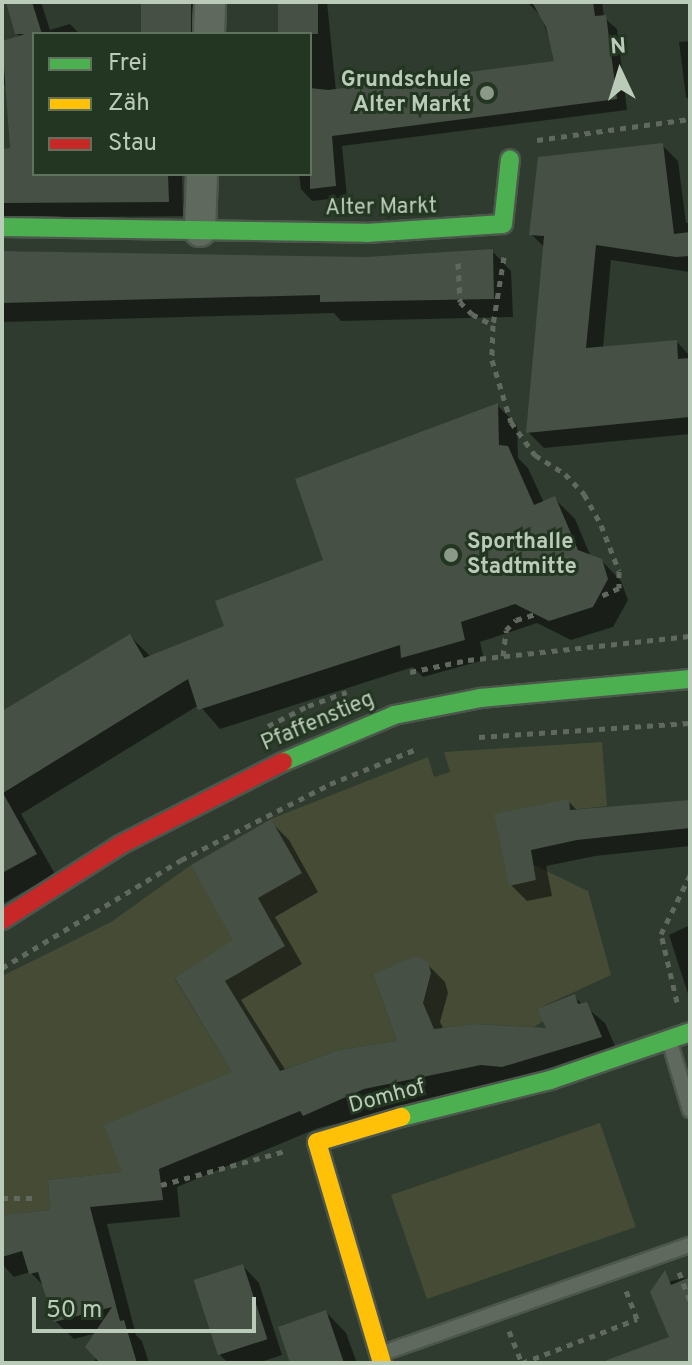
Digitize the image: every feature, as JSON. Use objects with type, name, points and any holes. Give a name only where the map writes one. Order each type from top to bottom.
[{"type":"street","points":[[209,32],[210,2]]},
{"type":"street","points":[[503,224],[510,159]]},
{"type":"street","points":[[200,231],[202,176]]},
{"type":"street","name":"Alter Markt","points":[[2,227],[200,231],[454,230],[503,224]]},
{"type":"street","name":"Pfaffenstieg","points":[[2,920],[120,845],[199,803],[316,746],[394,715],[481,698],[690,679]]},
{"type":"street","name":"Domhof","points":[[317,1142],[373,1124],[550,1080],[681,1035]]},
{"type":"street","points":[[317,1142],[381,1359]]},
{"type":"lane","points":[[681,1035],[690,1110]]},
{"type":"lane","points":[[381,1359],[690,1245]]},
{"type":"path","points":[[510,159],[520,142],[690,119]]},
{"type":"path","points":[[503,224],[505,249],[493,325],[492,360],[511,422],[535,455],[565,474],[584,494],[601,525],[619,571],[619,588],[599,597]]},
{"type":"path","points":[[454,230],[460,302],[472,314],[493,325]]},
{"type":"path","points":[[503,656],[506,630],[516,620],[536,614]]},
{"type":"path","points":[[475,737],[690,723]]},
{"type":"path","points":[[2,968],[181,860],[330,784],[422,747]]},
{"type":"path","points":[[681,1035],[661,934],[690,875]]},
{"type":"path","points":[[161,1185],[317,1142]]},
{"type":"path","points":[[2,1198],[36,1198]]},
{"type":"path","points":[[671,1252],[690,1301]]},
{"type":"path","points":[[514,1345],[522,1363],[637,1319],[618,1270]]},
{"type":"green space","points":[[602,742],[607,806],[570,810],[569,800],[495,814],[509,885],[536,880],[534,865],[588,891],[611,975],[537,1009],[543,1021],[534,1027],[475,1024],[434,1029],[418,992],[431,973],[427,962],[416,957],[373,974],[397,1041],[339,1050],[279,1071],[209,956],[175,979],[232,1072],[122,1172],[48,1180],[50,1210],[2,1215],[2,976],[111,922],[191,865],[249,966],[285,946],[258,898],[301,873],[271,819],[428,757],[434,777],[450,772],[444,752]]},
{"type":"green space","points":[[600,1123],[636,1227],[427,1299],[391,1195]]},
{"type":"building","points":[[6,2],[32,2],[41,32],[32,32],[32,176],[168,176],[169,202],[2,203],[2,149],[10,148],[2,41],[25,34],[15,34]]},
{"type":"building","points":[[141,2],[191,2],[191,32],[141,32]]},
{"type":"building","points":[[278,2],[318,2],[318,34],[278,32]]},
{"type":"building","name":"Grundschule Alter Markt","points":[[532,2],[593,2],[595,16],[606,15],[617,99],[332,136],[336,186],[310,189],[312,88],[328,90],[554,61],[546,27]]},
{"type":"building","points":[[663,143],[674,234],[690,232],[690,256],[676,257],[596,245],[586,348],[677,340],[678,359],[690,358],[690,417],[526,433],[544,236],[529,235],[538,157]]},
{"type":"building","points":[[493,249],[494,299],[320,302],[320,295],[2,303],[2,251],[366,257]]},
{"type":"building","name":"Sporthalle Stadtmitte","points":[[498,403],[499,445],[508,446],[534,505],[555,496],[578,550],[602,559],[608,579],[593,607],[549,621],[515,604],[461,622],[465,640],[401,658],[400,645],[198,710],[188,679],[3,793],[37,854],[2,873],[2,711],[130,634],[144,658],[224,626],[215,601],[323,560],[295,479]]},
{"type":"building","points":[[569,799],[570,810],[690,800],[690,828],[577,840],[531,850],[536,880],[509,886],[494,814]]},
{"type":"building","points":[[271,819],[302,873],[258,898],[285,946],[225,981],[280,1071],[339,1050],[397,1041],[373,974],[416,956],[428,962],[431,973],[423,1003],[434,1029],[475,1024],[546,1028],[537,1009],[575,994],[578,1004],[587,1002],[602,1037],[502,1067],[481,1065],[364,1089],[303,1116],[300,1111],[159,1169],[163,1200],[90,1207],[120,1321],[124,1320],[137,1363],[100,1363],[85,1347],[112,1307],[54,1322],[38,1272],[29,1274],[22,1251],[2,1257],[2,1215],[50,1210],[48,1180],[122,1172],[104,1125],[232,1072],[175,978],[233,940],[191,865]]},
{"type":"building","points":[[243,1264],[267,1339],[218,1355],[194,1280]]},
{"type":"building","points":[[665,1270],[671,1285],[690,1277],[690,1363],[607,1363],[607,1360],[669,1337],[650,1292]]},
{"type":"building","points":[[326,1310],[344,1363],[290,1363],[278,1327]]},
{"type":"traffic: fast","points":[[2,227],[366,233],[503,224],[510,159]]},
{"type":"traffic: fast","points":[[283,762],[394,715],[481,698],[690,679]]},
{"type":"traffic: fast","points":[[401,1117],[550,1080],[690,1032]]},
{"type":"traffic: slow","points":[[382,1363],[317,1142],[401,1117]]},
{"type":"traffic: jam","points":[[2,920],[120,845],[283,762]]},
{"type":"place","name":"Grundschule Alter Markt","points":[[487,93]]},
{"type":"place","name":"Sporthalle Stadtmitte","points":[[451,555]]}]
